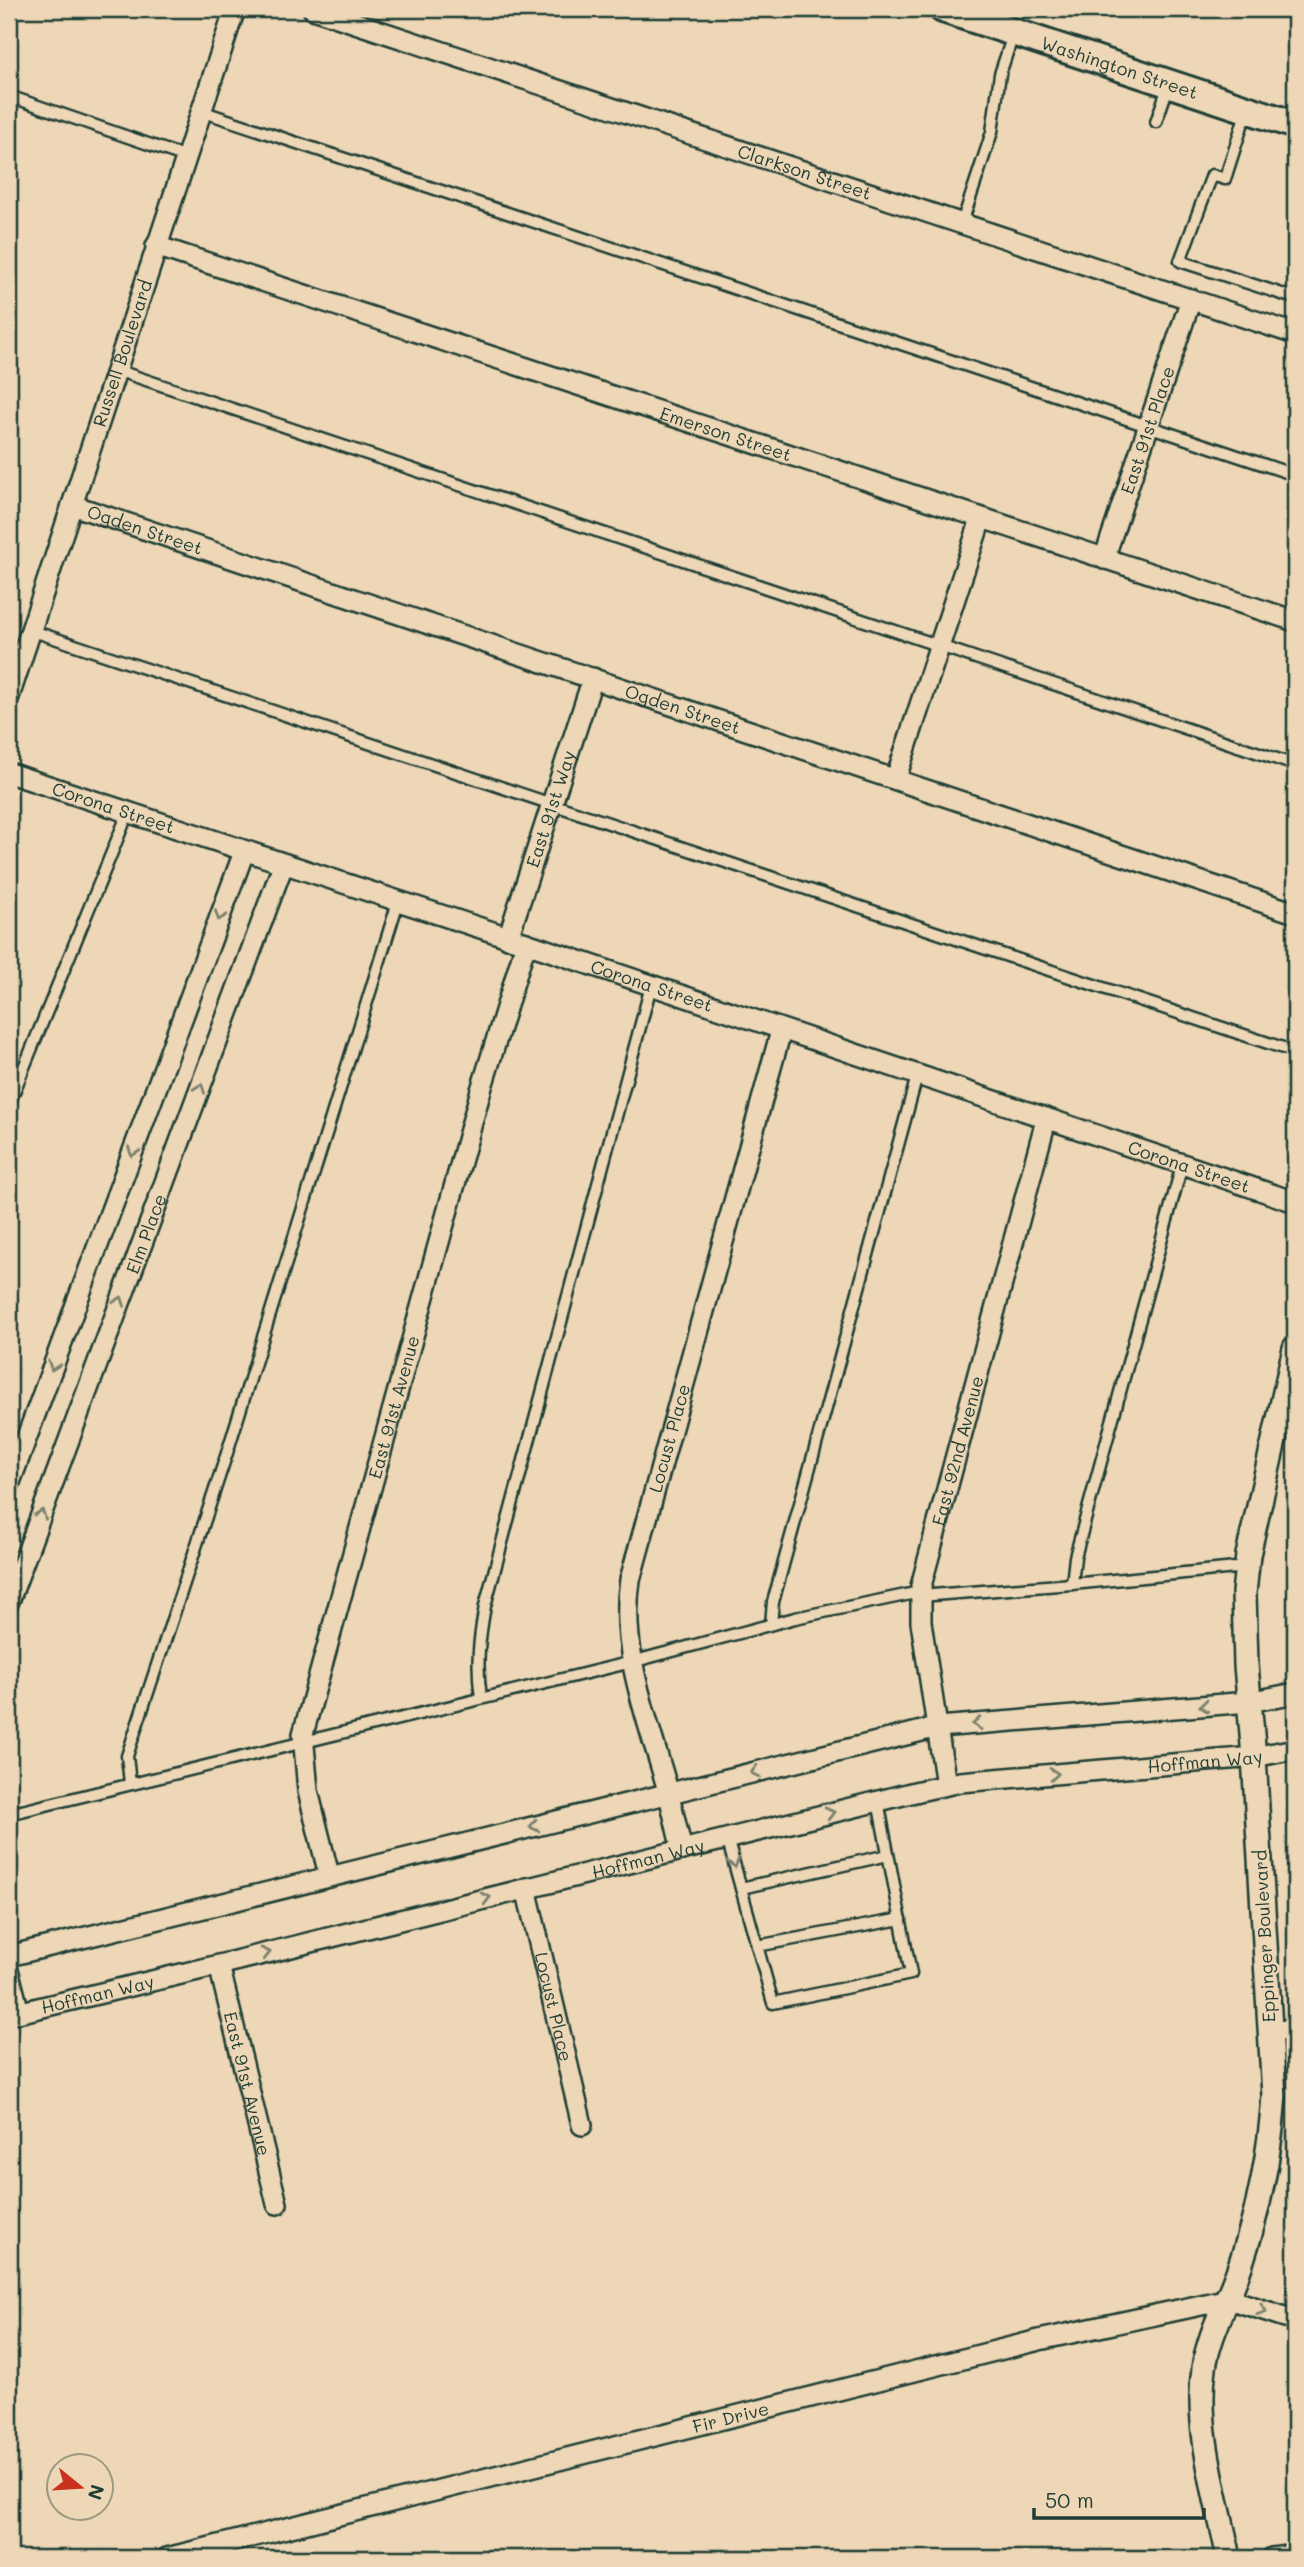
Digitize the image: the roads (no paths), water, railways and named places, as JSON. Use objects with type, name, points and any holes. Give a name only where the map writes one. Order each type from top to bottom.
[{"type":"main road","name":"Washington Street","points":[[943,9],[1295,125]]},
{"type":"street","name":"Russell Boulevard","points":[[9,697],[235,9]]},
{"type":"street","name":"Clarkson Street","points":[[313,9],[1295,334]]},
{"type":"street","name":"Emerson Street","points":[[156,246],[1295,621]]},
{"type":"street","name":"East 91st Place","points":[[1104,559],[1191,299]]},
{"type":"street","name":"Ogden Street","points":[[72,505],[1295,913]]},
{"type":"street","points":[[896,778],[981,519]]},
{"type":"street","name":"East 91st Way","points":[[517,940],[551,804],[593,678]]},
{"type":"street","name":"Corona Street","points":[[9,773],[517,940],[1295,1202]]},
{"type":"street","points":[[9,1485],[244,852]]},
{"type":"street","name":"Elm Place","points":[[9,1601],[283,865]]},
{"type":"street","name":"East 91st Avenue","points":[[329,1875],[308,1791],[302,1743],[474,1117],[517,940]]},
{"type":"street","name":"Locust Place","points":[[682,1850],[632,1662],[626,1625],[630,1580],[781,1031]]},
{"type":"street","name":"East 92nd Avenue","points":[[946,1785],[921,1622],[920,1594],[1046,1120]]},
{"type":"street","name":"Eppinger Boulevard","points":[[1229,2558],[1203,2421],[1204,2369],[1211,2340],[1228,2299],[1261,2199],[1271,2143],[1274,2096],[1244,1593],[1247,1567],[1295,1348]]},
{"type":"street","points":[[9,1955],[938,1727],[1249,1702],[1295,1693]]},
{"type":"street","name":"Hoffman Way","points":[[14,2013],[946,1785],[1254,1757],[1295,1749]]},
{"type":"street","name":"Locust Place","points":[[526,1888],[582,2126]]},
{"type":"street","name":"East 91st Avenue","points":[[219,1965],[277,2204]]},
{"type":"street","points":[[9,1973],[14,2013]]},
{"type":"street","points":[[1270,2034],[1295,2028]]},
{"type":"street","name":"Fir Drive","points":[[167,2558],[1039,2340],[1228,2299],[1295,2318]]},
{"type":"street","points":[[1272,2558],[1295,2555]]},
{"type":"lane","points":[[962,223],[992,132],[1000,74],[1014,32]]},
{"type":"lane","points":[[1156,122],[1169,84]]},
{"type":"lane","points":[[9,96],[186,157]]},
{"type":"lane","points":[[1247,109],[1225,180],[1212,175],[1180,261],[1294,298]]},
{"type":"lane","points":[[201,111],[1295,475]]},
{"type":"lane","points":[[116,370],[1295,765]]},
{"type":"lane","points":[[30,630],[1295,1052]]},
{"type":"lane","points":[[9,1104],[128,813]]},
{"type":"lane","points":[[130,1783],[127,1756],[227,1453],[398,902]]},
{"type":"lane","points":[[481,1698],[477,1647],[485,1606],[651,986]]},
{"type":"lane","points":[[771,1624],[776,1589],[917,1076]]},
{"type":"lane","points":[[1072,1584],[1074,1557],[1182,1165]]},
{"type":"lane","points":[[9,1814],[632,1662],[771,1624],[920,1594],[1072,1584],[1247,1567]]},
{"type":"lane","points":[[727,1838],[773,2003],[911,1974],[878,1801]]},
{"type":"lane","points":[[741,1888],[888,1855]]},
{"type":"lane","points":[[757,1946],[901,1919]]}]
